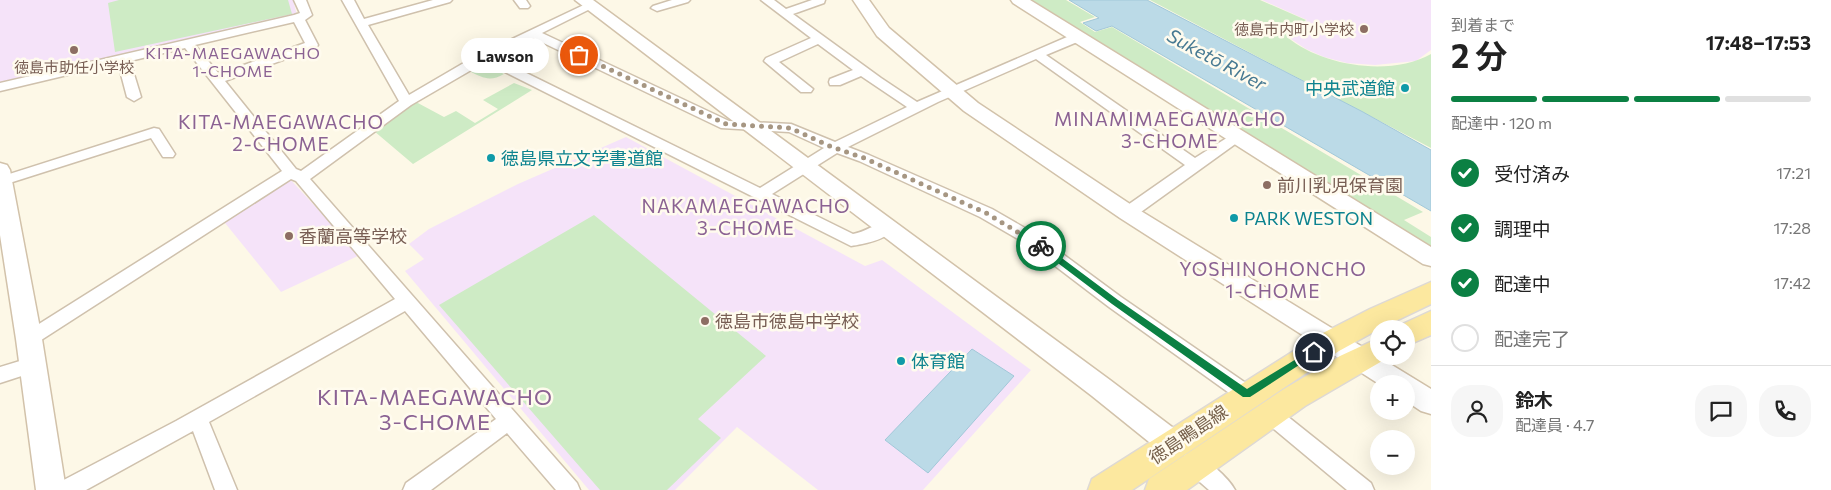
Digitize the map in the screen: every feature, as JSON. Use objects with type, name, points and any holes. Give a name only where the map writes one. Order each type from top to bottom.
[{"type":"main road","name":"徳島鴨島線","points":[[1104,490],[1174,445],[1246,394],[1331,342],[1431,292]]},
{"type":"main road","points":[[1415,330],[1431,322]]},
{"type":"main road","name":"徳島鴨島線","points":[[1161,490],[1270,414],[1369,354]]},
{"type":"street","points":[[0,87],[298,18],[306,15],[300,0]]},
{"type":"street","points":[[348,0],[406,102]]},
{"type":"street","points":[[361,23],[446,0]]},
{"type":"street","points":[[656,8],[684,0]]},
{"type":"street","points":[[766,0],[862,71],[916,108]]},
{"type":"street","points":[[784,12],[820,0]]},
{"type":"street","points":[[861,0],[883,32],[971,107],[1128,212],[1331,342],[1369,354],[1391,375]]},
{"type":"street","points":[[1019,0],[1431,258]]},
{"type":"street","points":[[29,339],[296,175],[406,102],[586,3],[1101,388],[1174,445],[1224,490]]},
{"type":"street","points":[[216,80],[312,46],[298,18]]},
{"type":"street","points":[[532,33],[726,124],[790,128],[864,158],[979,209],[1032,239],[1115,302],[1246,394]]},
{"type":"street","points":[[763,194],[769,188],[806,168],[837,148],[916,108],[1078,37]]},
{"type":"street","points":[[806,89],[770,61],[820,39]]},
{"type":"street","points":[[187,43],[296,175],[569,490]]},
{"type":"street","points":[[1037,54],[1195,165]]},
{"type":"street","points":[[485,57],[763,194],[850,240],[865,238],[886,228]]},
{"type":"street","points":[[123,58],[134,97]]},
{"type":"street","points":[[835,82],[862,71]]},
{"type":"street","points":[[51,490],[29,339],[1,176],[154,132],[168,154]]},
{"type":"street","points":[[1128,212],[1238,137]]},
{"type":"street","points":[[66,490],[198,419],[407,301]]},
{"type":"street","points":[[0,375],[33,365]]},
{"type":"street","points":[[1415,393],[1431,403]]},
{"type":"street","points":[[1270,414],[1363,490]]},
{"type":"street","points":[[198,419],[226,490]]},
{"type":"street","points":[[414,490],[509,420]]},
{"type":"shaded area","name":"徳島市助任小学校","points":[[0,0],[293,0],[297,15],[0,84]]},
{"type":"shaded area","name":"徳島市内町小学校","points":[[1262,0],[1431,0],[1431,50],[1416,61],[1375,65],[1347,63],[1324,57],[1306,49],[1288,37],[1307,20]]},
{"type":"shaded area","name":"徳島市徳島中学校","points":[[626,137],[865,266],[882,260],[1031,370],[923,490],[818,490],[737,427],[675,490],[589,490],[405,271],[424,259],[409,244],[429,229],[518,184]]},
{"type":"shaded area","name":"香蘭高等学校","points":[[289,178],[360,255],[281,292],[221,218]]},
{"type":"green space","points":[[119,0],[288,0],[292,14],[115,52],[108,3]]},
{"type":"green space","points":[[1032,0],[1066,0],[1095,17],[1080,22],[1095,32],[1112,27],[1423,212],[1404,220],[1431,237],[1431,246]]},
{"type":"green space","points":[[1150,0],[1260,0],[1306,20],[1287,37],[1318,55],[1357,65],[1396,65],[1414,61],[1431,54],[1431,148]]},
{"type":"green space","points":[[483,64],[504,74],[495,78],[486,78],[469,71],[471,68]]},
{"type":"green space","points":[[514,83],[532,90],[413,164],[374,131],[416,102],[444,117],[456,111],[475,123],[498,109],[483,100]]},
{"type":"green space","points":[[594,215],[766,356],[698,419],[721,438],[667,490],[600,490],[439,305]]},
{"type":"water","name":"Suketō River","points":[[1069,0],[1147,0],[1363,112],[1431,150],[1431,211],[1112,26],[1096,31],[1083,23],[1099,18]]},
{"type":"water","points":[[972,349],[1014,376],[928,473],[885,440]]},
{"type":"way so far","points":[[579,55],[726,124],[790,128],[832,147],[864,158],[986,213],[1041,246]]},
{"type":"place","name":"徳島市内町小学校","points":[[1364,29]]},
{"type":"place","name":"徳島市助任小学校","points":[[74,50]]},
{"type":"place","name":"Lawson","points":[[579,55]]},
{"type":"place","name":"中央武道館","points":[[1405,88]]},
{"type":"place","name":"徳島県立文学書道館","points":[[491,158]]},
{"type":"place","name":"前川乳児保育園","points":[[1267,185]]},
{"type":"place","name":"PARK WESTON","points":[[1234,218]]},
{"type":"place","name":"香蘭高等学校","points":[[289,236]]},
{"type":"place","name":"徳島市徳島中学校","points":[[705,321]]},
{"type":"place","name":"体育館","points":[[901,361]]},
{"type":"district","name":"KITA-MAEGAWACHO 1-CHOME","points":[[233,61]]},
{"type":"district","name":"MINAMIMAEGAWACHO 3-CHOME","points":[[1170,129]]},
{"type":"district","name":"KITA-MAEGAWACHO 2-CHOME","points":[[281,132]]},
{"type":"district","name":"NAKAMAEGAWACHO 3-CHOME","points":[[746,216]]},
{"type":"district","name":"YOSHINOHONCHO 1-CHOME","points":[[1273,279]]},
{"type":"district","name":"KITA-MAEGAWACHO 3-CHOME","points":[[435,408]]},
{"type":"route","points":[[1041,246],[1115,302],[1176,343],[1246,394],[1314,352]]}]
